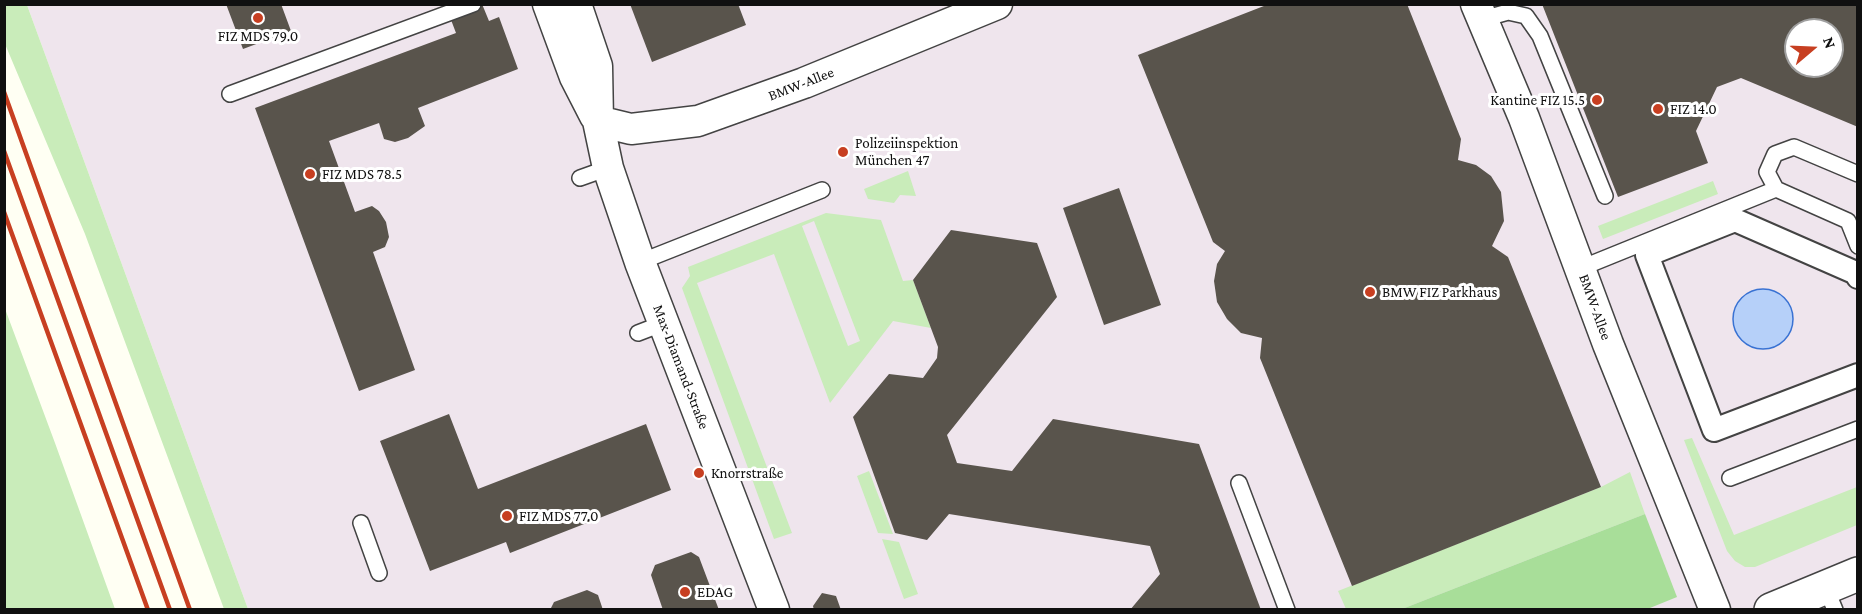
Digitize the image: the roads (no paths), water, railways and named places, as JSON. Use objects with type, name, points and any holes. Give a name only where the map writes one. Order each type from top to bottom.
[{"type":"street","name":"Max-Diamand-Straße","points":[[548,4],[575,76],[598,121]]},
{"type":"street","name":"Max-Diamand-Straße","points":[[576,4],[597,66],[598,121],[608,168],[640,262],[651,328],[774,609]]},
{"type":"street","name":"BMW-Allee","points":[[598,121],[631,129],[698,121],[804,83],[997,4]]},
{"type":"street","name":"BMW-Allee","points":[[1480,12],[1581,268],[1608,344],[1715,609]]},
{"type":"street","points":[[1857,277],[1856,273],[1736,220],[1647,255],[1714,430],[1857,375]]},
{"type":"street","points":[[1771,609],[1830,599],[1857,574]]},
{"type":"lane","points":[[230,94],[473,4]]},
{"type":"lane","points":[[1480,12],[1508,12],[1526,16],[1540,36],[1605,196]]},
{"type":"lane","points":[[1857,174],[1794,147],[1774,154],[1767,171],[1776,189],[1852,220],[1857,246]]},
{"type":"lane","points":[[580,178],[608,168]]},
{"type":"lane","points":[[1581,268],[1776,189]]},
{"type":"lane","points":[[640,262],[822,190]]},
{"type":"lane","points":[[1730,478],[1857,429]]},
{"type":"lane","points":[[1239,483],[1287,609]]},
{"type":"lane","points":[[361,523],[379,573]]},
{"type":"water","points":[[1757,289],[1769,289],[1780,294],[1788,302],[1793,319],[1791,331],[1780,344],[1769,349],[1757,349],[1746,344],[1738,336],[1733,325],[1733,313],[1738,302],[1746,294]]},
{"type":"railway","points":[[4,92],[190,610]]},
{"type":"railway","points":[[4,151],[170,610]]},
{"type":"railway","points":[[4,212],[148,610]]},
{"type":"place","name":"FIZ MDS 79.0","points":[[258,18]]},
{"type":"place","name":"Kantine FIZ 15.5","points":[[1597,100]]},
{"type":"place","name":"FIZ 14.0","points":[[1658,109]]},
{"type":"place","name":"Polizeiinspektion München 47","points":[[843,152]]},
{"type":"place","name":"FIZ MDS 78.5","points":[[310,174]]},
{"type":"place","name":"BMW FIZ Parkhaus","points":[[1370,292]]},
{"type":"place","name":"Knorrstraße","points":[[699,473]]},
{"type":"place","name":"FIZ MDS 77.0","points":[[507,516]]},
{"type":"place","name":"EDAG","points":[[685,592]]}]
